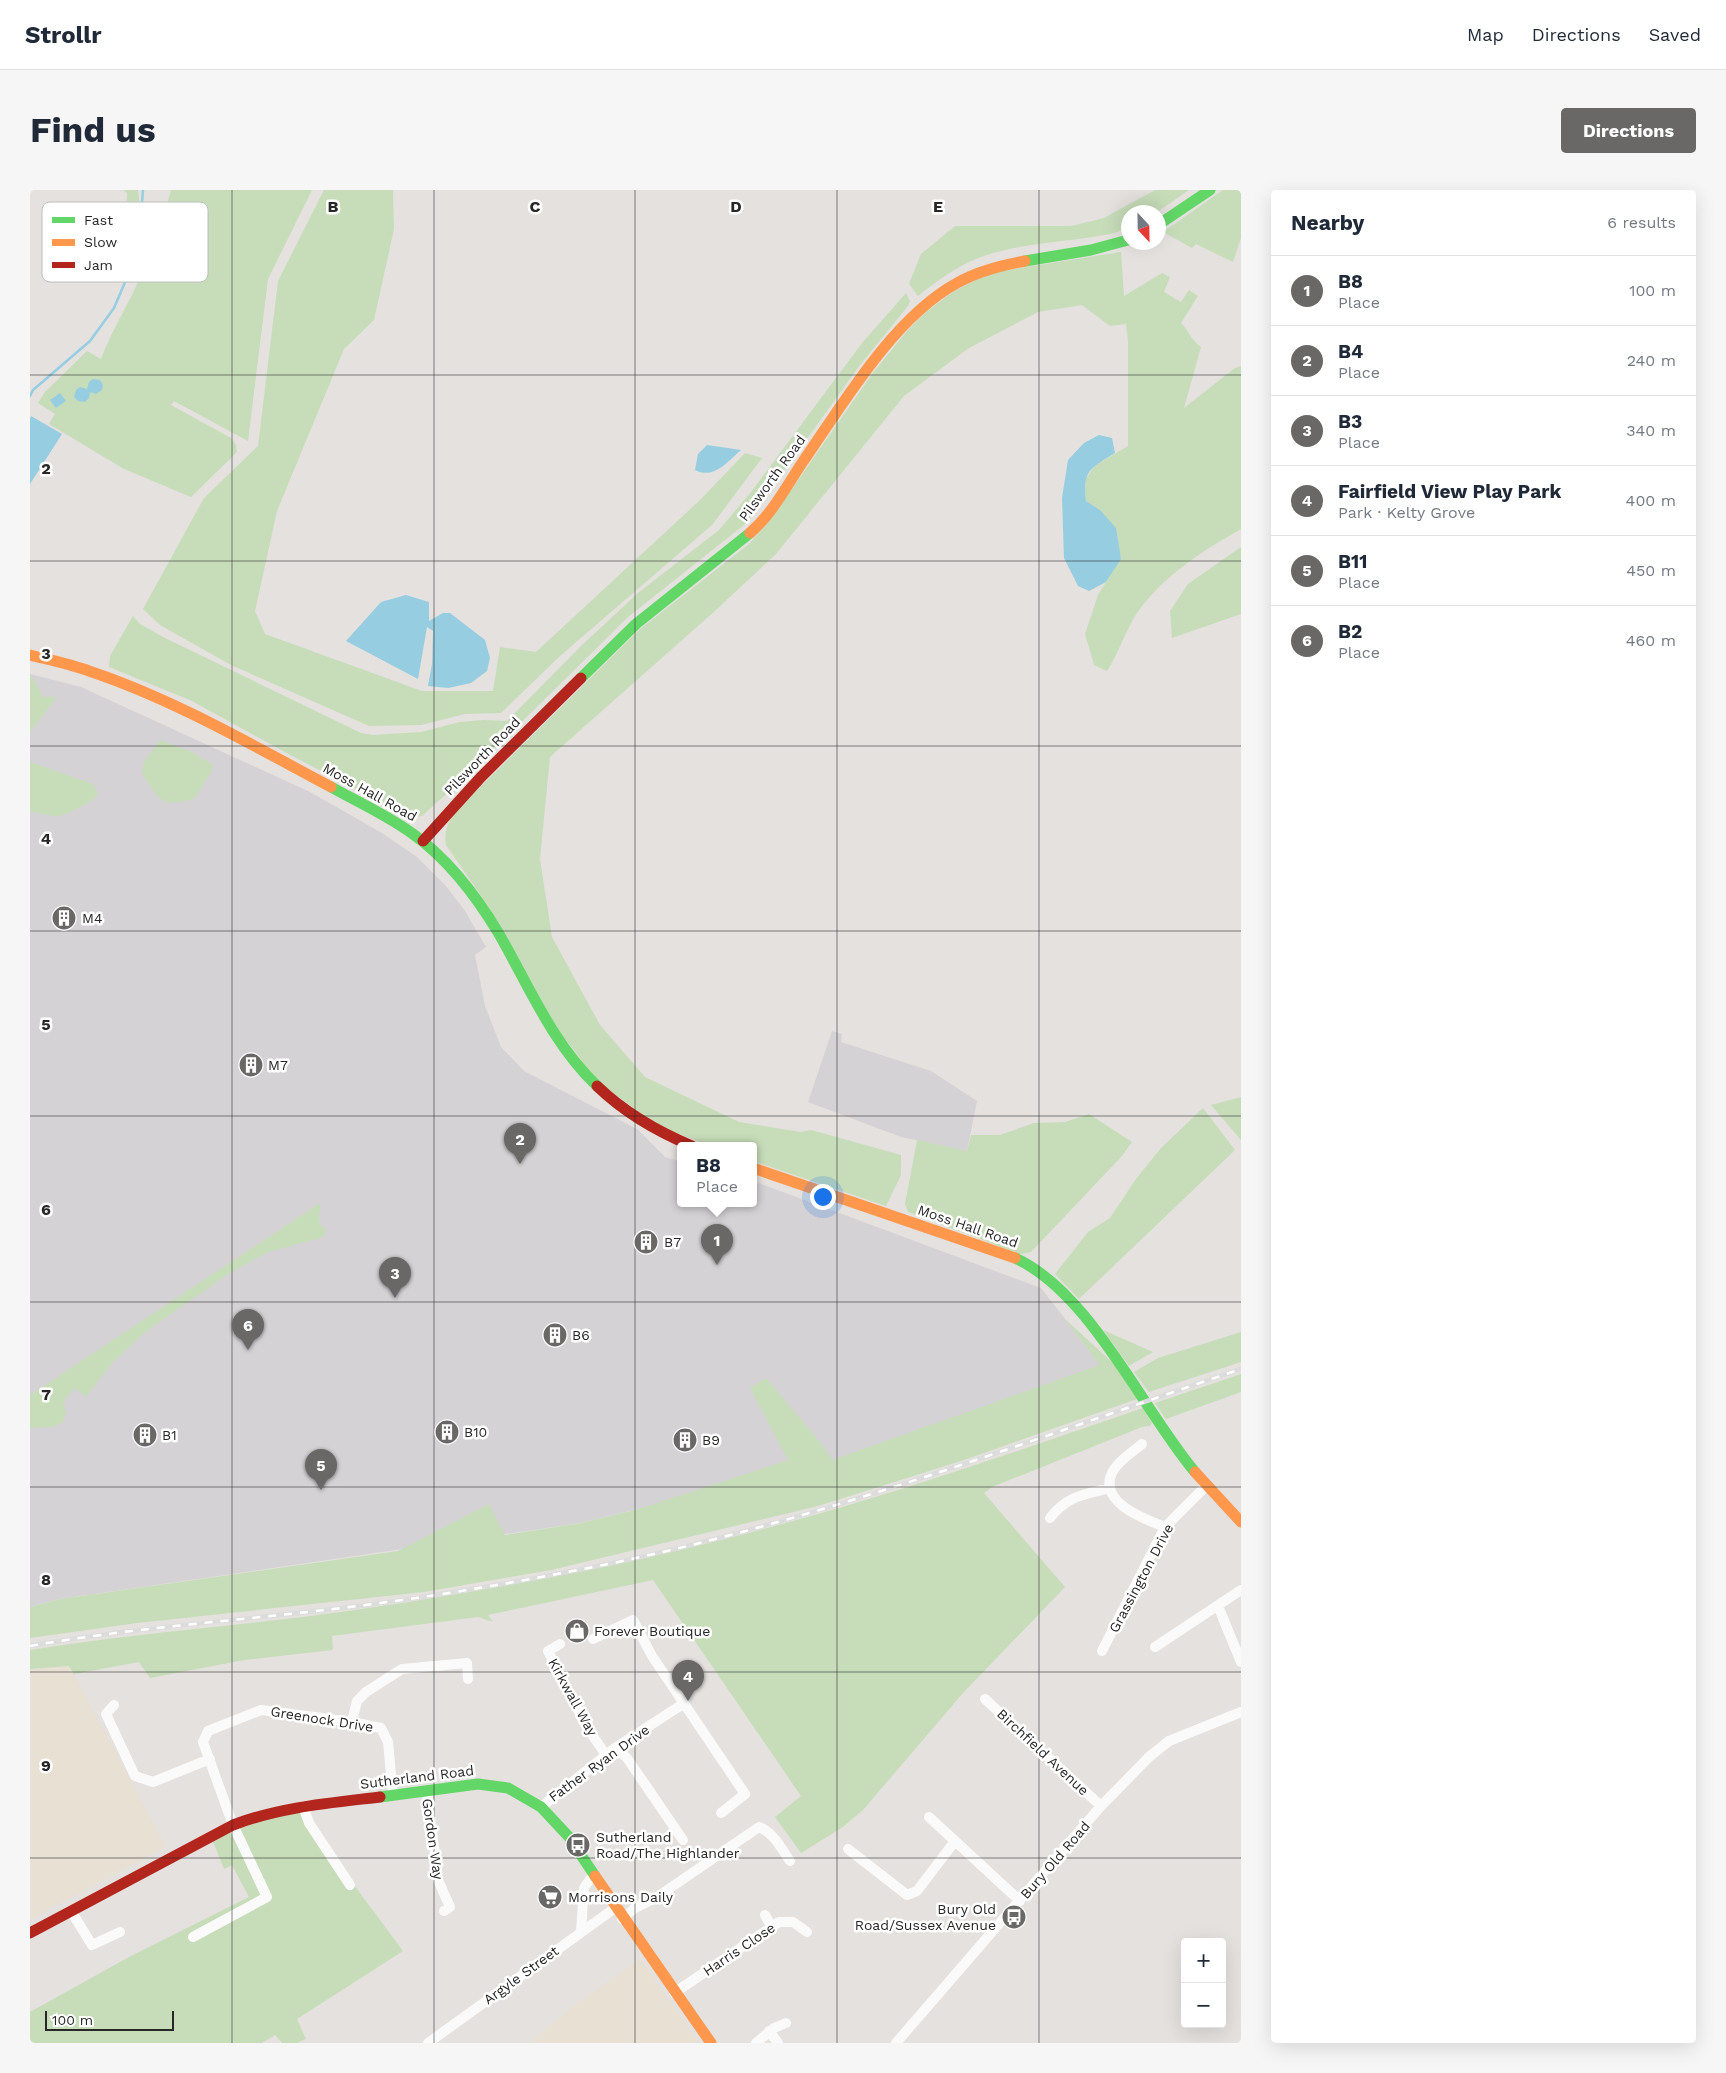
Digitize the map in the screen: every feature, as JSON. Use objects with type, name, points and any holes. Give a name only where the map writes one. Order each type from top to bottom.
[{"type":"street","points":[[1166,220],[1210,190]]},
{"type":"street","name":"Pilsworth Road","points":[[423,841],[480,777],[636,624],[753,530],[772,508],[874,364],[903,327],[922,308],[954,284],[994,267],[1020,260],[1109,247],[1121,243]]},
{"type":"street","name":"Moss Hall Road","points":[[30,656],[95,672],[186,712],[266,752],[396,822],[423,841],[485,912],[546,1022],[581,1070],[625,1110],[653,1128],[683,1142]]},
{"type":"street","name":"Moss Hall Road","points":[[757,1169],[1030,1264],[1058,1285],[1129,1376],[1205,1487],[1241,1522]]},
{"type":"street","points":[[1142,1444],[1114,1470],[1110,1488],[1116,1499],[1128,1511],[1165,1527]]},
{"type":"street","name":"Grassington Drive","points":[[1102,1651],[1165,1527],[1205,1487]]},
{"type":"street","points":[[1050,1518],[1062,1504],[1069,1500],[1110,1488]]},
{"type":"street","points":[[1155,1647],[1241,1590]]},
{"type":"street","points":[[1218,1606],[1241,1662]]},
{"type":"street","points":[[593,1640],[633,1620],[652,1656],[745,1794],[721,1813]]},
{"type":"street","name":"Kirkwall Way","points":[[560,1644],[548,1651],[586,1726],[606,1755]]},
{"type":"street","points":[[352,1722],[357,1701],[366,1692],[402,1669],[467,1663],[468,1679]]},
{"type":"street","name":"Birchfield Avenue","points":[[985,1698],[1101,1806]]},
{"type":"street","name":"Father Ryan Drive","points":[[541,1807],[615,1748],[683,1704]]},
{"type":"street","points":[[114,1705],[106,1714],[135,1776],[153,1782],[210,1759]]},
{"type":"street","name":"Greenock Drive","points":[[193,1936],[267,1897],[233,1825],[203,1742],[208,1731],[261,1710],[352,1722],[381,1728],[388,1742],[393,1795]]},
{"type":"street","name":"Bury Old Road","points":[[896,2043],[1101,1806],[1149,1756],[1170,1741],[1241,1712]]},
{"type":"street","points":[[615,1748],[627,1758],[683,1840]]},
{"type":"street","name":"Sutherland Road","points":[[30,1933],[233,1825],[256,1816],[303,1806],[478,1784],[508,1788],[541,1807],[570,1837],[622,1919],[711,2043]]},
{"type":"street","name":"Gordon Way","points":[[426,1791],[438,1880],[450,1907],[444,1911]]},
{"type":"street","points":[[303,1806],[309,1823],[350,1885]]},
{"type":"street","points":[[929,1817],[1020,1900]]},
{"type":"street","points":[[622,1919],[635,1908],[657,1897],[759,1827],[775,1838],[790,1861]]},
{"type":"street","points":[[848,1849],[906,1895],[917,1891],[955,1841]]},
{"type":"street","points":[[581,1932],[584,1888],[593,1875]]},
{"type":"street","name":"Argyle Street","points":[[428,2043],[615,1908]]},
{"type":"street","points":[[71,1911],[92,1945],[120,1932]]},
{"type":"street","points":[[765,1915],[771,1926]]},
{"type":"street","name":"Harris Close","points":[[674,1993],[779,1922],[793,1922],[807,1932]]},
{"type":"street","points":[[756,2043],[769,2032],[786,2023]]},
{"type":"street","points":[[769,2032],[778,2043]]},
{"type":"shaded area","points":[[30,674],[81,687],[310,792],[382,833],[417,857],[446,886],[465,911],[486,947],[475,955],[485,1006],[501,1047],[524,1071],[637,1129],[665,1157],[677,1161],[677,1207],[757,1207],[757,1182],[1041,1288],[1101,1365],[824,1464],[581,1523],[60,1599],[30,1607]]},
{"type":"shaded area","points":[[832,1031],[842,1034],[841,1042],[931,1071],[977,1101],[967,1151],[901,1137],[808,1102]]},
{"type":"shaded area","points":[[69,1666],[166,1847],[30,1919],[30,1669]]},
{"type":"shaded area","points":[[640,1959],[699,2043],[529,2043],[575,2005]]},
{"type":"green space","points":[[123,190],[138,190],[139,202],[127,202],[127,193]]},
{"type":"green space","points":[[171,190],[312,190],[268,279],[248,441],[174,401],[171,405],[231,438],[236,445],[237,452],[191,497],[124,469],[49,424],[55,414],[38,403],[45,392],[87,351],[101,359],[138,282],[208,282],[208,202],[167,202]]},
{"type":"green space","points":[[324,190],[393,190],[394,229],[374,320],[344,349],[277,511],[255,611],[265,634],[422,691],[493,691],[500,647],[536,652],[699,501],[745,453],[762,458],[712,525],[560,656],[501,713],[465,714],[421,725],[369,726],[231,665],[160,625],[143,609],[204,498],[258,446],[278,281]]},
{"type":"green space","points":[[1155,190],[1189,190],[1166,206],[1128,205]]},
{"type":"green space","points":[[1223,190],[1241,190],[1241,238],[1233,262],[1196,244],[1192,248],[1166,234],[1166,230]]},
{"type":"green space","points":[[1121,209],[1121,230],[1115,233],[1003,250],[986,255],[956,269],[918,296],[909,284],[921,254],[955,226],[1071,226],[1104,218]]},
{"type":"green space","points":[[1121,252],[1124,296],[1162,273],[1170,277],[1164,292],[1181,302],[1189,290],[1198,296],[1181,323],[1201,347],[1184,408],[1235,368],[1241,366],[1241,529],[1198,555],[1159,587],[1137,613],[1107,671],[1094,665],[1085,634],[1098,595],[1121,558],[1100,510],[1086,501],[1084,482],[1094,466],[1128,446],[1128,341],[1126,324],[1110,326],[1082,305],[1038,312],[969,348],[904,396],[776,554],[716,610],[550,757],[540,859],[552,937],[600,1025],[645,1077],[739,1122],[800,1132],[811,1130],[901,1155],[901,1175],[886,1206],[757,1162],[757,1142],[700,1142],[671,1131],[642,1115],[595,1079],[555,1025],[486,903],[446,845],[445,839],[448,825],[459,808],[639,630],[749,544],[771,519],[872,374],[907,331],[926,312],[954,291],[1000,271]]},
{"type":"green space","points":[[906,293],[910,301],[908,306],[860,365],[744,525],[628,617],[473,770],[422,816],[412,818],[292,756],[192,701],[109,667],[110,656],[133,616],[140,624],[165,638],[361,733],[373,735],[421,732],[460,722],[507,721],[581,646],[638,593],[719,530],[751,492],[862,343]]},
{"type":"green space","points":[[1241,547],[1241,614],[1172,638],[1170,611],[1188,584]]},
{"type":"green space","points":[[30,674],[41,692],[41,697],[57,697],[30,732]]},
{"type":"green space","points":[[160,740],[192,752],[213,765],[211,773],[194,799],[174,802],[162,800],[157,796],[142,773],[144,762]]},
{"type":"green space","points":[[30,762],[93,784],[98,794],[86,804],[73,811],[57,816],[30,811]]},
{"type":"green space","points":[[1241,1097],[1241,1140],[1211,1105]]},
{"type":"green space","points":[[1203,1108],[1235,1150],[1079,1299],[1055,1274],[1088,1232],[1110,1218],[1136,1179],[1161,1148]]},
{"type":"green space","points":[[1089,1114],[1132,1142],[1122,1156],[1031,1252],[1020,1254],[908,1212],[905,1204],[917,1140],[967,1151],[971,1135],[1000,1135],[1034,1123],[1065,1122]]},
{"type":"green space","points":[[320,1203],[319,1223],[326,1230],[325,1235],[268,1252],[228,1274],[144,1333],[112,1363],[86,1397],[74,1388],[64,1401],[66,1414],[63,1422],[53,1427],[30,1428],[30,1395]]},
{"type":"green space","points":[[1064,1318],[1114,1364],[1137,1399],[961,1461],[818,1506],[551,1570],[424,1592],[137,1623],[30,1638],[30,1607],[60,1599],[398,1551],[489,1504],[505,1535],[581,1523],[639,1509],[788,1460],[750,1388],[766,1378],[824,1447],[832,1460],[1100,1365]]},
{"type":"green space","points":[[1103,1330],[1153,1352],[1129,1366]]},
{"type":"green space","points":[[1241,1332],[1241,1362],[1149,1392],[1134,1372],[1158,1358]]},
{"type":"green space","points":[[1241,1374],[1241,1392],[1166,1419],[1155,1403]]},
{"type":"green space","points":[[1143,1408],[1152,1423],[1150,1426],[1142,1427],[992,1487],[984,1493],[1065,1587],[963,1693],[863,1810],[843,1827],[801,1853],[775,1817],[801,1796],[653,1580],[488,1615],[493,1622],[478,1617],[332,1636],[333,1650],[244,1660],[150,1678],[139,1662],[74,1674],[69,1666],[30,1669],[30,1650],[360,1609],[562,1575],[688,1548],[873,1498]]},
{"type":"green space","points":[[306,1809],[311,1820],[354,1885],[403,1951],[297,2019],[306,2039],[297,2043],[282,2043],[275,2035],[262,2043],[30,2043],[30,2012],[129,1957],[249,1897],[232,1865],[224,1869],[212,1839],[237,1827]]},
{"type":"water","points":[[93,379],[100,380],[103,385],[102,390],[96,394],[90,392],[89,398],[85,402],[78,401],[74,397],[76,390],[80,387],[87,389],[89,382]]},
{"type":"water","points":[[60,393],[66,401],[56,408],[50,400]]},
{"type":"water","points":[[31,416],[62,434],[30,484],[30,419]]},
{"type":"water","points":[[1099,435],[1112,438],[1115,453],[1090,471],[1085,483],[1086,501],[1100,510],[1116,528],[1121,559],[1106,582],[1089,591],[1078,586],[1064,558],[1062,498],[1068,460],[1084,443]]},
{"type":"water","points":[[707,445],[741,450],[726,464],[714,471],[708,473],[695,470],[698,454]]},
{"type":"water","points":[[406,595],[429,602],[429,621],[443,613],[450,613],[485,640],[490,658],[487,671],[471,683],[448,688],[428,686],[432,664],[433,631],[427,627],[418,679],[346,641],[381,602]]},
{"type":"waterway","points":[[142,202],[143,190]]},
{"type":"waterway","points":[[30,396],[33,390],[90,341],[114,308],[125,282]]},
{"type":"railway","points":[[30,1646],[137,1630],[390,1602],[502,1584],[613,1563],[693,1545],[773,1524],[930,1475],[1241,1369]]},
{"type":"traffic: fast","points":[[1166,220],[1210,190]]},
{"type":"traffic: fast","points":[[1025,261],[1091,250],[1121,242]]},
{"type":"traffic: fast","points":[[581,678],[636,624],[750,533]]},
{"type":"traffic: fast","points":[[331,787],[403,827],[426,844],[450,867],[471,893],[499,934],[554,1033],[581,1069],[597,1086]]},
{"type":"traffic: fast","points":[[1015,1258],[1042,1274],[1067,1297],[1091,1324],[1195,1472]]},
{"type":"traffic: fast","points":[[380,1797],[478,1784],[508,1788],[541,1807],[569,1837],[595,1876]]},
{"type":"traffic: slow","points":[[750,533],[772,509],[852,389],[891,340],[912,318],[934,298],[957,283],[990,269],[1025,261]]},
{"type":"traffic: slow","points":[[30,655],[82,669],[151,695],[242,739],[331,787]]},
{"type":"traffic: slow","points":[[757,1169],[1015,1258]]},
{"type":"traffic: slow","points":[[1195,1472],[1241,1522]]},
{"type":"traffic: slow","points":[[595,1876],[711,2043]]},
{"type":"traffic: jam","points":[[423,841],[481,777],[581,678]]},
{"type":"traffic: jam","points":[[597,1086],[619,1105],[642,1120],[683,1142]]},
{"type":"traffic: jam","points":[[30,1933],[233,1825],[287,1810],[380,1797]]},
{"type":"place","name":"M4","points":[[64,918]]},
{"type":"place","name":"M7","points":[[251,1065]]},
{"type":"place","name":"B4","points":[[520,1164]]},
{"type":"place","name":"B7","points":[[646,1242]]},
{"type":"place","name":"B8","points":[[717,1265]]},
{"type":"place","name":"B3","points":[[395,1298]]},
{"type":"place","name":"B6","points":[[555,1335]]},
{"type":"place","name":"B2","points":[[248,1350]]},
{"type":"place","name":"B10","points":[[447,1432]]},
{"type":"place","name":"B1","points":[[145,1435]]},
{"type":"place","name":"B9","points":[[685,1440]]},
{"type":"place","name":"B11","points":[[321,1490]]},
{"type":"place","name":"Forever Boutique","points":[[577,1631]]},
{"type":"place","name":"Fairfield View Play Park","points":[[688,1701]]},
{"type":"place","name":"Sutherland Road/The Highlander","points":[[578,1845]]},
{"type":"place","name":"Morrisons Daily","points":[[550,1897]]},
{"type":"place","name":"Bury Old Road/Sussex Avenue","points":[[1014,1917]]}]
